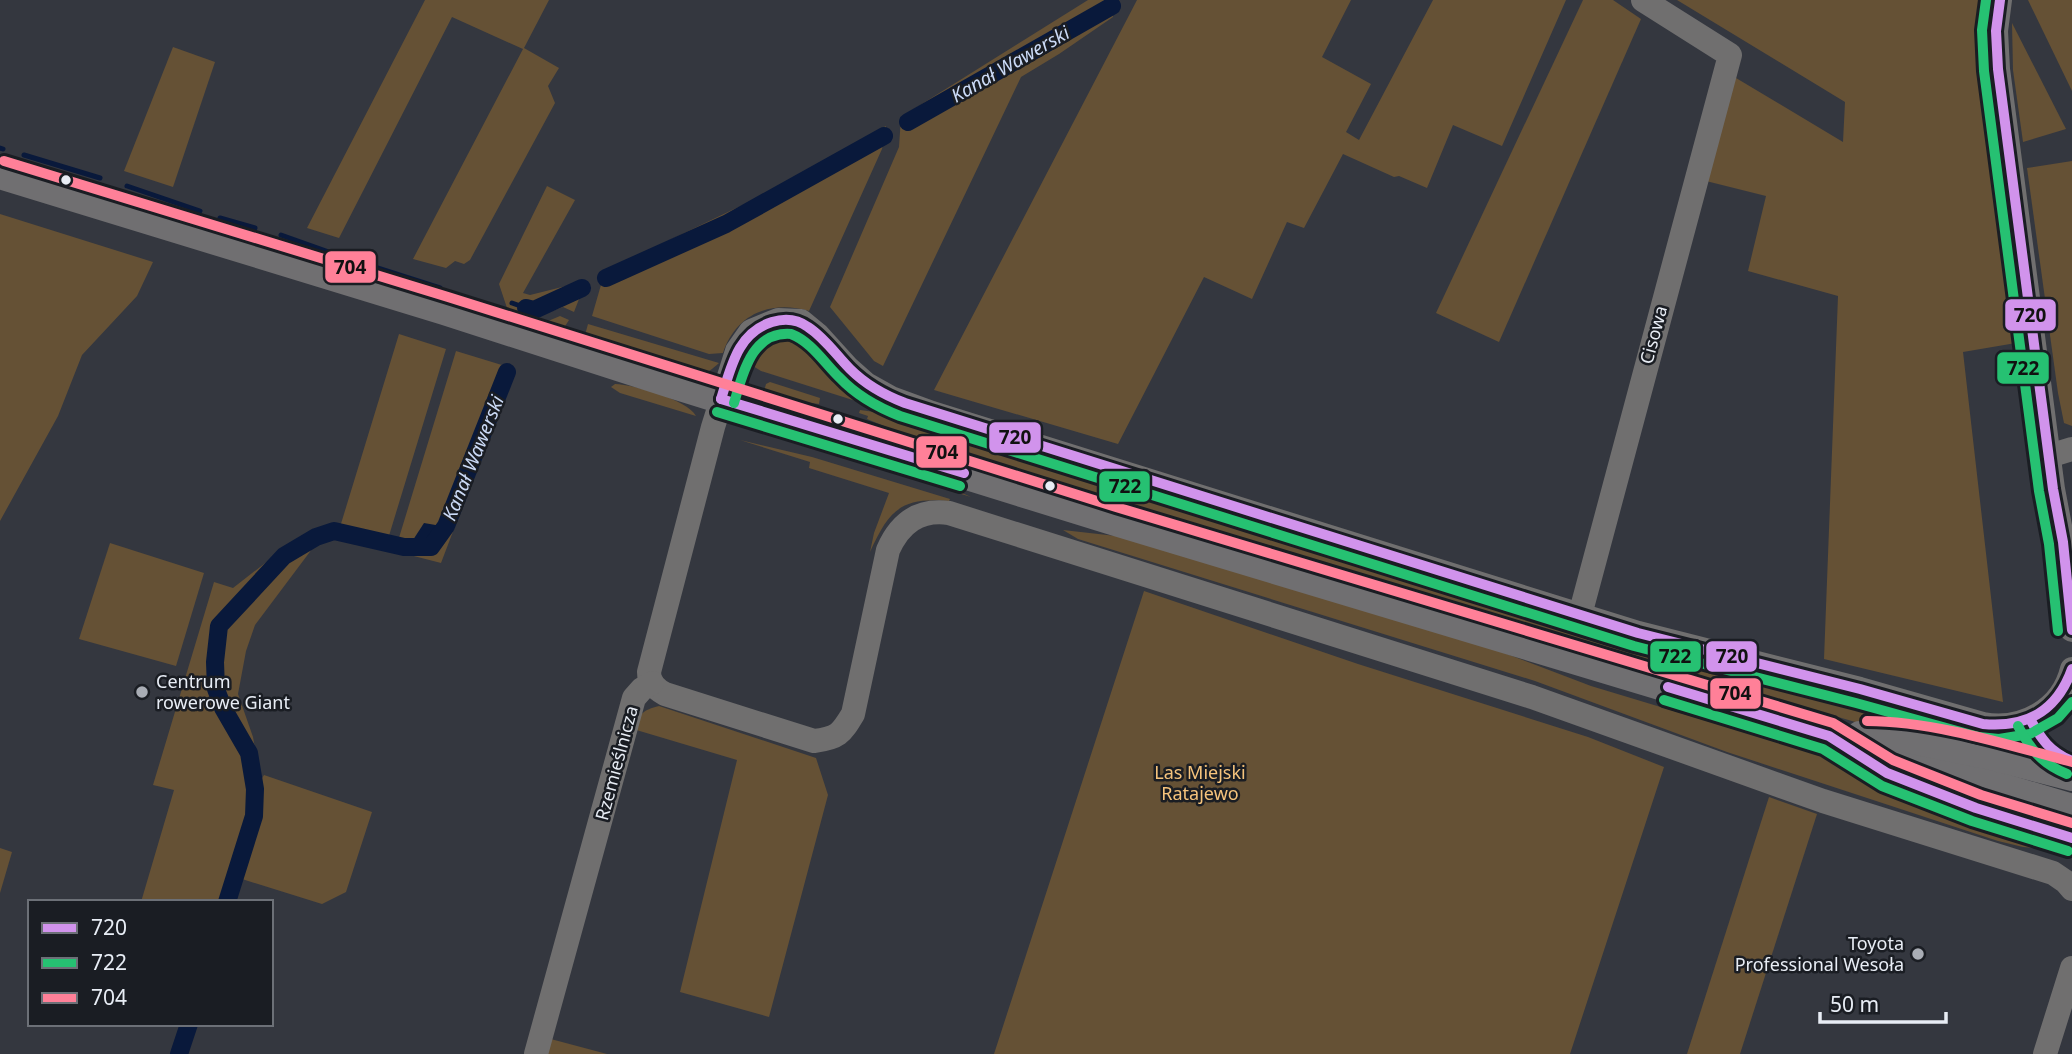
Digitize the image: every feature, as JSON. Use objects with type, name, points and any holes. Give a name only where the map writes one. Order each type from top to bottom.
[{"type":"main road","points":[[0,174],[1125,524],[2072,809]]},
{"type":"main road","points":[[1829,736],[1894,735],[1991,755],[2072,776]]},
{"type":"main road","points":[[1829,736],[1887,773],[1976,808],[2072,838]]},
{"type":"street","name":"Cisowa","points":[[1580,615],[1730,55],[1643,0]]},
{"type":"street","points":[[2000,0],[1996,31],[1998,69],[2011,161],[2061,452],[2063,542],[2072,630]]},
{"type":"street","points":[[2072,669],[2068,683],[2053,704],[2030,719],[2001,727],[1672,642],[1405,562],[1224,502],[932,413],[891,398],[866,384],[801,321],[778,320],[751,331],[737,351],[721,399],[657,633],[649,672],[652,683],[665,694],[814,741],[831,739],[842,733],[853,714],[888,550],[894,537],[900,529],[919,516],[949,513],[1532,698],[1824,801],[2053,873],[2072,889]]},
{"type":"street","name":"Rzemieślnicza","points":[[536,1054],[634,698],[652,683]]},
{"type":"street","points":[[2045,1054],[2072,968]]},
{"type":"green space","points":[[425,0],[549,0],[524,48],[559,68],[548,86],[555,103],[470,260],[464,264],[455,261],[446,268],[413,259],[523,49],[452,17],[339,238],[307,228]]},
{"type":"green space","points":[[1088,0],[1111,0],[1113,17],[1021,77],[883,366],[874,361],[830,307],[899,147],[901,117]]},
{"type":"green space","points":[[1137,0],[1351,0],[1322,57],[1371,84],[1346,132],[1359,140],[1433,0],[1566,0],[1502,146],[1453,125],[1427,188],[1399,176],[1394,177],[1343,154],[1304,228],[1287,222],[1252,299],[1204,277],[1118,444],[934,390]]},
{"type":"green space","points":[[1583,0],[1613,0],[1641,19],[1499,342],[1436,313]]},
{"type":"green space","points":[[1677,0],[1980,0],[1979,43],[2016,343],[1963,352],[2003,702],[1824,659],[1838,296],[1748,271],[1766,196],[1706,181],[1731,75],[1843,142],[1845,102]]},
{"type":"green space","points":[[2028,0],[2072,0],[2072,91]]},
{"type":"green space","points":[[2012,23],[2066,129],[2023,142],[2013,70]]},
{"type":"green space","points":[[173,47],[215,62],[173,187],[124,171]]},
{"type":"green space","points":[[886,126],[882,149],[809,311],[781,307],[756,313],[736,328],[723,353],[709,354],[592,316],[605,271],[755,199]]},
{"type":"green space","points":[[2072,161],[2072,426],[2064,423],[2058,393],[2027,168]]},
{"type":"green space","points":[[547,186],[575,200],[523,293],[530,295],[586,281],[574,312],[563,307],[537,317],[507,308],[499,284]]},
{"type":"green space","points":[[0,214],[153,262],[137,296],[82,355],[58,416],[0,521]]},
{"type":"green space","points":[[560,316],[569,320],[562,331],[541,324]]},
{"type":"green space","points":[[588,324],[719,363],[700,373],[662,366],[589,343],[585,335]]},
{"type":"green space","points":[[399,334],[446,349],[388,539],[398,541],[456,351],[515,369],[441,563],[336,536],[318,541],[255,625],[246,651],[238,694],[253,737],[261,780],[264,775],[372,812],[346,892],[322,904],[242,879],[236,900],[142,900],[174,790],[153,785],[214,582],[233,588],[278,553],[332,525],[340,527]]},
{"type":"green space","points":[[777,334],[800,337],[884,405],[859,402],[761,371],[748,363],[759,345]]},
{"type":"green space","points":[[770,382],[820,398],[819,404],[763,395],[766,384]]},
{"type":"green space","points":[[615,384],[647,390],[671,399],[696,416],[620,393],[611,387]]},
{"type":"green space","points":[[860,410],[882,413],[947,433],[949,427],[1994,737],[2027,734],[2032,751],[1879,729],[1456,604],[1406,593],[1197,534],[1157,517],[930,445],[867,419],[868,416],[859,413]]},
{"type":"green space","points":[[753,426],[946,486],[971,497],[755,430]]},
{"type":"green space","points":[[740,440],[812,457],[950,499],[919,501],[899,509],[884,526],[870,552],[889,493],[809,468],[810,462]]},
{"type":"green space","points":[[1063,530],[1116,536],[1478,643],[1591,686],[1889,776],[2066,851],[2023,847],[1998,841],[1727,752],[1535,681],[1078,539]]},
{"type":"green space","points":[[110,543],[204,573],[176,666],[79,639]]},
{"type":"green space","name":"Las Miejski Ratajewo","points":[[1144,591],[1358,664],[1588,737],[1664,767],[1570,1054],[994,1054]]},
{"type":"green space","points":[[659,706],[816,758],[828,795],[769,1017],[680,992],[737,760],[633,729],[642,713]]},
{"type":"green space","points":[[1769,797],[1817,814],[1740,1054],[1687,1054]]},
{"type":"green space","points":[[0,848],[12,852],[0,893]]},
{"type":"green space","points":[[181,1026],[196,1026],[187,1054],[172,1054]]},
{"type":"green space","points":[[547,1038],[607,1054],[543,1054]]},
{"type":"water","points":[[424,523],[447,527],[444,544],[423,548],[413,540]]},
{"type":"waterway","name":"Kanał Wawerski","points":[[908,122],[1112,6]]},
{"type":"waterway","name":"Kanał Wawerski","points":[[606,278],[726,224],[884,136]]},
{"type":"waterway","points":[[24,155],[100,178]]},
{"type":"waterway","points":[[127,186],[200,211]]},
{"type":"waterway","points":[[220,218],[255,228]]},
{"type":"waterway","points":[[281,235],[351,260]]},
{"type":"waterway","points":[[368,265],[440,288]]},
{"type":"waterway","name":"Kanał Wawerski","points":[[526,308],[534,310],[582,288]]},
{"type":"waterway","points":[[512,303],[526,308]]},
{"type":"waterway","name":"Kanał Wawerski","points":[[228,900],[254,816],[255,789],[249,753],[223,708],[216,689],[215,662],[219,626],[284,556],[316,537],[334,531],[404,547],[431,547],[446,526],[507,372]]},
{"type":"waterway","name":"Kanał Wawerski","points":[[179,1054],[188,1026]]},
{"type":"transit line","name":"722","points":[[1986,0],[1982,30],[1984,71],[2039,491],[2049,544],[2058,631]]},
{"type":"transit line","name":"720","points":[[2000,0],[1996,31],[1998,69],[2053,489],[2063,542],[2072,630]]},
{"type":"transit line","name":"704","points":[[4,161],[1116,507],[1833,723],[1893,760],[1981,795],[2072,823]]},
{"type":"transit line","name":"720","points":[[721,399],[737,353],[751,334],[772,322],[795,321],[820,336],[862,380],[905,403],[1638,633],[1860,689],[1983,724],[2013,723],[2038,714],[2058,696],[2072,669]]},
{"type":"transit line","name":"722","points":[[734,403],[746,367],[758,347],[767,339],[791,334],[812,348],[860,396],[900,416],[1634,646],[1979,737],[1999,739],[2030,734],[2058,718],[2072,702]]},
{"type":"transit line","name":"720","points":[[721,399],[964,473]]},
{"type":"transit line","name":"722","points":[[717,412],[960,486]]},
{"type":"transit line","name":"720","points":[[1668,687],[1829,736],[1887,773],[1976,808],[2072,838]]},
{"type":"transit line","name":"722","points":[[1664,700],[1823,749],[1882,786],[1972,821],[2068,851]]},
{"type":"transit line","name":"720","points":[[2030,719],[2047,744],[2072,761]]},
{"type":"transit line","name":"704","points":[[1867,721],[1944,729],[2072,762]]},
{"type":"transit line","name":"722","points":[[2018,726],[2038,755],[2050,766],[2067,774]]},
{"type":"place","name":"Centrum rowerowe Giant","points":[[142,692]]},
{"type":"place","name":"Toyota Professional Wesoła","points":[[1918,954]]}]
